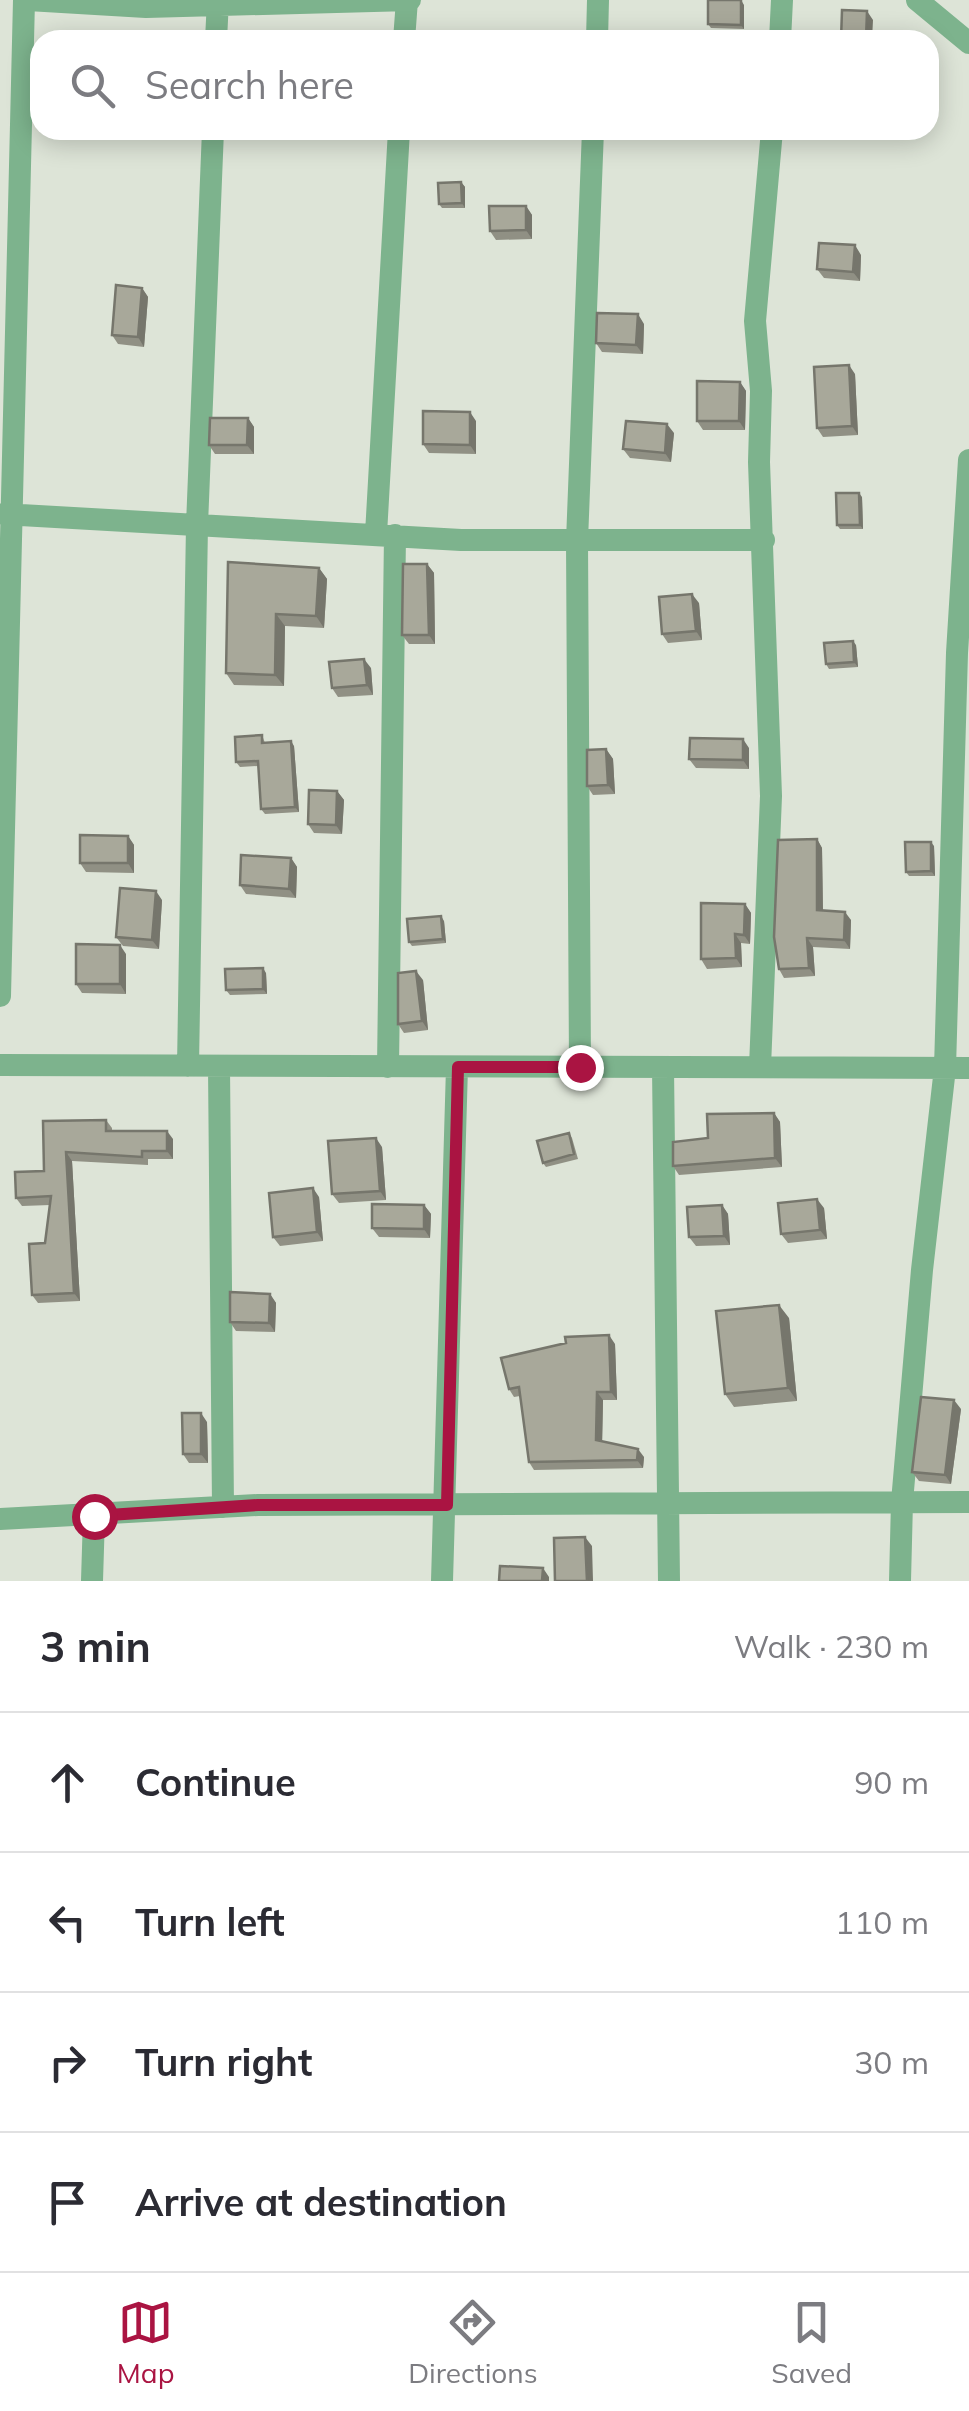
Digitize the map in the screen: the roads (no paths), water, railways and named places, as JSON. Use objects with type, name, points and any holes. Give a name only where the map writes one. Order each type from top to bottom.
[{"type":"street","points":[[0,996],[7,514],[26,0],[146,8],[408,0],[405,30]]},
{"type":"street","points":[[596,30],[598,0]]},
{"type":"street","points":[[780,30],[782,0]]},
{"type":"street","points":[[917,0],[969,43]]},
{"type":"street","points":[[217,30],[218,3]]},
{"type":"street","points":[[188,1066],[197,525],[213,140]]},
{"type":"street","points":[[388,1068],[385,535],[399,140]]},
{"type":"street","points":[[580,1067],[577,541],[593,140]]},
{"type":"street","points":[[760,1067],[772,796],[758,462],[762,391],[755,321],[771,140]]},
{"type":"street","points":[[900,1581],[902,1502],[945,1068],[957,653],[969,460]]},
{"type":"street","points":[[7,514],[385,535],[577,541],[764,540]]},
{"type":"street","points":[[0,1066],[969,1068]]},
{"type":"street","points":[[219,1066],[224,1508]]},
{"type":"street","points":[[442,1581],[458,1067]]},
{"type":"street","points":[[663,1067],[669,1581]]},
{"type":"street","points":[[0,1519],[224,1508],[969,1502]]},
{"type":"street","points":[[92,1581],[94,1516]]}]
